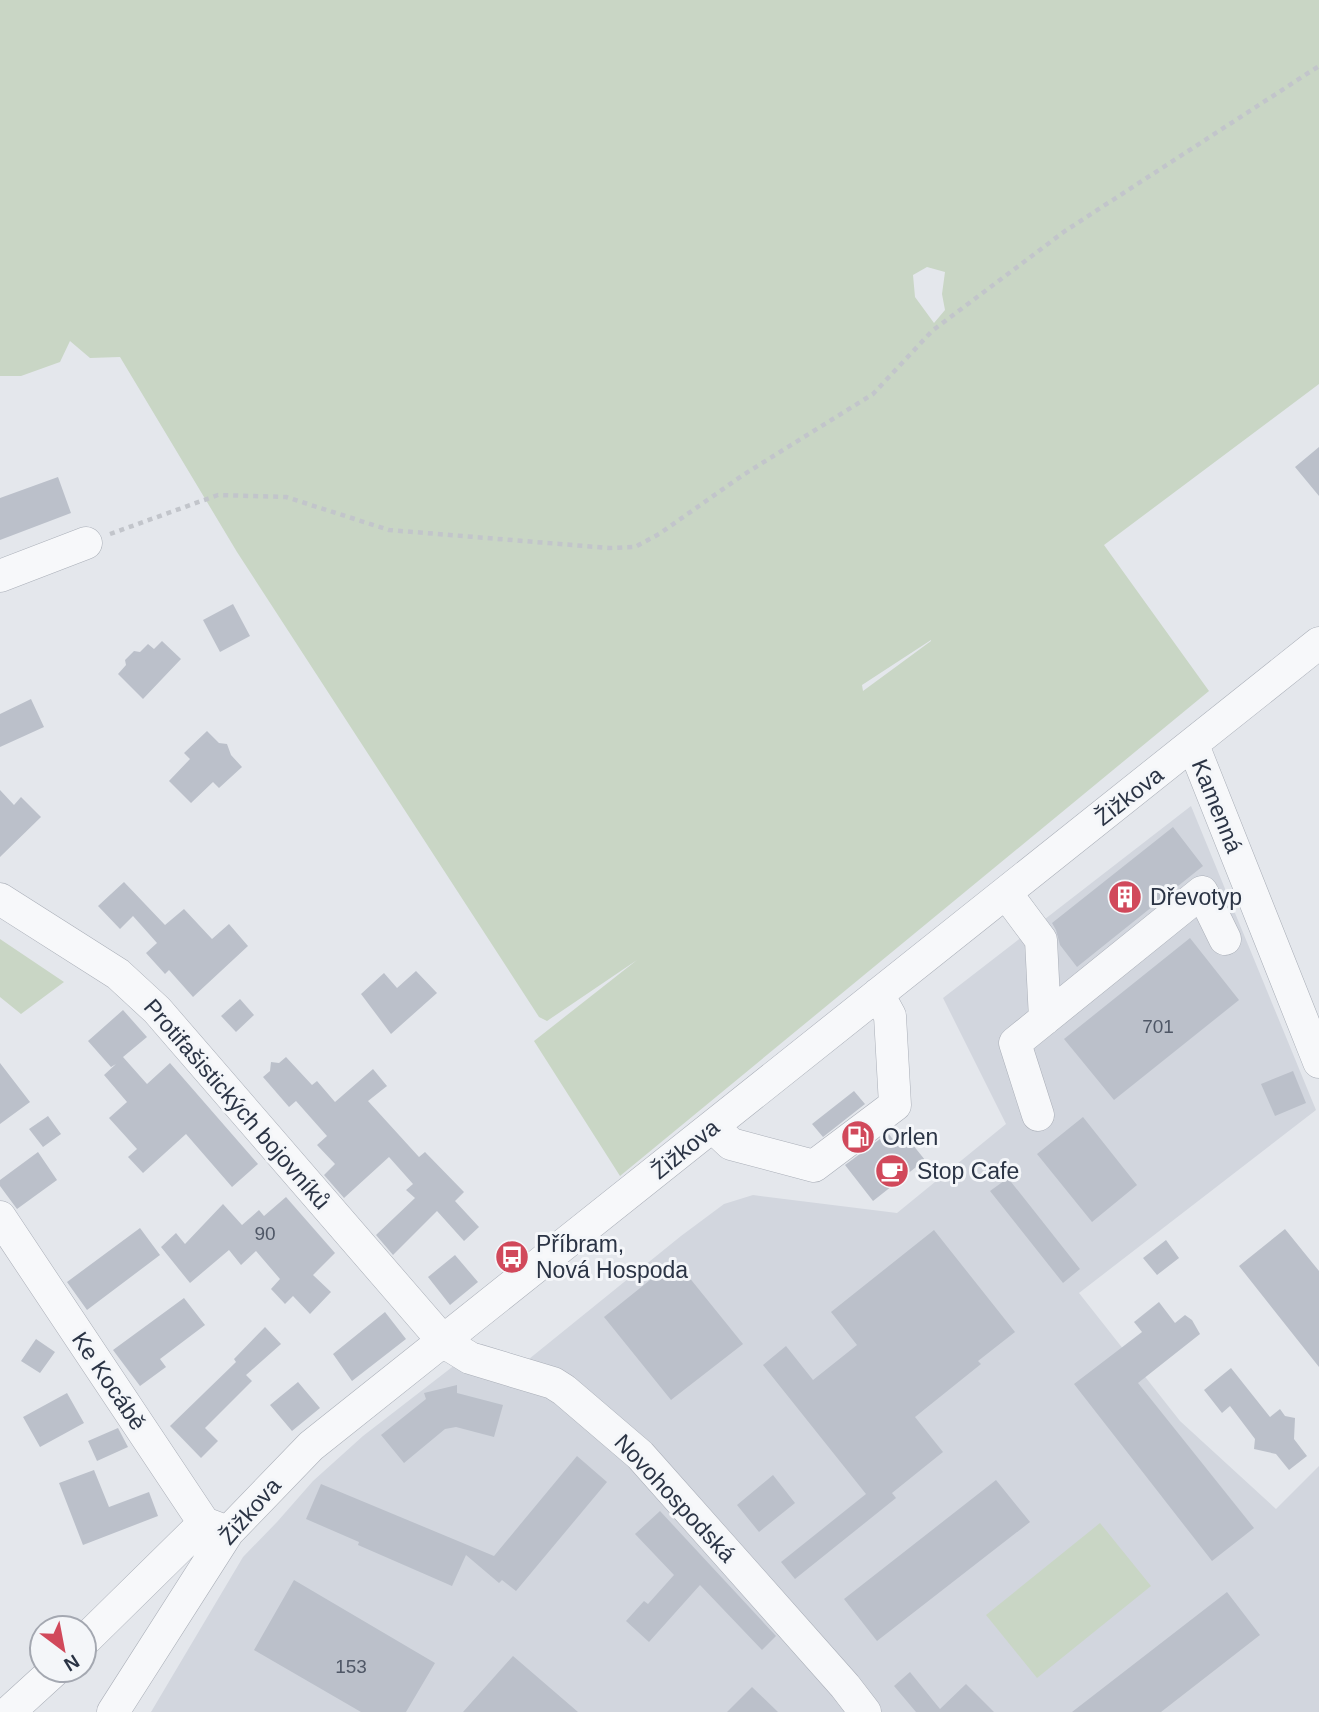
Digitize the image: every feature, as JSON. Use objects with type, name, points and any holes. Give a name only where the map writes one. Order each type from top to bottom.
[{"type":"street","points":[[0,576],[86,542]]},
{"type":"street","name":"Žižkova","points":[[113,1712],[216,1528],[311,1446],[1319,643]]},
{"type":"street","name":"Kamenná","points":[[1193,745],[1319,1062]]},
{"type":"street","points":[[1038,1115],[1015,1043],[1202,892],[1225,939]]},
{"type":"street","points":[[1006,893],[1041,940],[1045,1019]]},
{"type":"street","name":"Protifašistických bojovníků","points":[[0,899],[118,974],[157,1010],[444,1342]]},
{"type":"street","points":[[713,1127],[731,1144],[814,1166],[895,1105],[890,1016],[878,994]]},
{"type":"street","name":"Ke Kocábě","points":[[0,1217],[216,1528]]},
{"type":"street","name":"Novohospodská","points":[[444,1342],[470,1358],[553,1383],[640,1455],[865,1712]]},
{"type":"street","points":[[98,1629],[216,1528]]},
{"type":"street","points":[[9,1712],[40,1684]]},
{"type":"path","points":[[86,542],[218,495],[286,497],[389,530],[608,548],[635,547],[659,534],[743,475],[873,394],[932,331],[1065,230],[1319,66]]},
{"type":"shaded area","points":[[1191,806],[1316,1110],[1079,1293],[1180,1421],[1276,1509],[1319,1466],[1319,1712],[151,1712],[243,1557],[313,1481],[363,1436],[482,1344],[529,1359],[724,1204],[753,1195],[897,1213],[1006,1124],[943,998]]},
{"type":"green space","points":[[0,0],[1319,0],[1319,384],[1104,545],[1209,691],[620,1176],[534,1041],[637,960],[547,1021],[539,1017],[237,552],[120,357],[90,358],[70,341],[60,362],[21,376],[0,376]],"holes":[[[927,267],[945,272],[942,294],[945,310],[934,323],[915,297],[913,275]],[[931,641],[863,691],[862,685]]]},
{"type":"green space","points":[[0,939],[64,982],[21,1014],[0,997]]},
{"type":"green space","points":[[1100,1523],[1151,1586],[1037,1678],[986,1615]]},
{"type":"building","points":[[1319,447],[1319,496],[1295,467]]},
{"type":"building","points":[[58,477],[71,513],[0,540],[0,498]]},
{"type":"building","points":[[233,604],[250,636],[220,652],[203,620]]},
{"type":"building","points":[[162,641],[181,659],[143,699],[118,674],[126,665],[125,660],[134,651],[140,652],[148,644],[154,649]]},
{"type":"building","points":[[31,699],[44,727],[0,747],[0,714]]},
{"type":"building","points":[[207,731],[219,743],[227,744],[231,755],[242,767],[219,788],[213,782],[191,803],[169,781],[190,759],[184,753]]},
{"type":"building","points":[[0,790],[14,805],[21,797],[41,817],[0,857]]},
{"type":"building","name":"Dřevotyp","points":[[1173,827],[1203,866],[1077,967],[1060,945],[1052,923]]},
{"type":"building","points":[[124,882],[165,925],[184,909],[212,939],[229,924],[248,946],[193,997],[169,970],[165,974],[146,953],[157,943],[133,916],[120,929],[98,906]]},
{"type":"building","points":[[1190,938],[1239,1000],[1114,1100],[1064,1039]]},
{"type":"building","points":[[416,971],[437,993],[391,1034],[361,994],[384,973],[397,988]]},
{"type":"building","points":[[240,999],[254,1015],[236,1032],[221,1016]]},
{"type":"building","points":[[123,1010],[147,1037],[123,1057],[147,1084],[170,1063],[258,1164],[232,1187],[186,1134],[143,1173],[128,1157],[137,1149],[109,1118],[127,1102],[104,1075],[116,1064],[111,1067],[88,1041]]},
{"type":"building","points":[[286,1057],[312,1085],[317,1081],[335,1102],[373,1069],[387,1086],[368,1101],[419,1157],[425,1152],[464,1192],[455,1201],[479,1227],[464,1241],[437,1211],[393,1255],[376,1235],[415,1198],[406,1190],[413,1184],[389,1157],[344,1198],[324,1175],[335,1164],[317,1145],[327,1136],[296,1101],[289,1107],[263,1077],[270,1071],[271,1062],[279,1063]]},
{"type":"building","points":[[0,1063],[30,1102],[0,1124]]},
{"type":"building","points":[[1293,1071],[1306,1103],[1275,1116],[1261,1084]]},
{"type":"building","points":[[854,1091],[865,1104],[823,1137],[812,1124]]},
{"type":"building","points":[[48,1116],[61,1134],[43,1147],[29,1129]]},
{"type":"building","points":[[1083,1117],[1137,1185],[1092,1222],[1037,1154]]},
{"type":"building","points":[[888,1133],[899,1147],[909,1140],[925,1160],[873,1201],[845,1165]]},
{"type":"building","points":[[38,1152],[57,1180],[17,1209],[0,1186],[0,1180]]},
{"type":"building","points":[[1008,1178],[1080,1269],[1063,1283],[990,1191]]},
{"type":"building","points":[[286,1197],[335,1253],[313,1275],[331,1292],[310,1314],[293,1296],[285,1304],[271,1289],[280,1279],[256,1251],[241,1265],[229,1250],[190,1283],[161,1247],[176,1233],[185,1244],[223,1204],[242,1225],[259,1210],[264,1216]]},
{"type":"building","points":[[140,1228],[160,1255],[87,1310],[67,1282]]},
{"type":"building","points":[[1285,1229],[1319,1271],[1319,1367],[1239,1266]]},
{"type":"building","points":[[934,1230],[1015,1332],[978,1361],[981,1364],[915,1417],[943,1452],[892,1493],[896,1498],[795,1579],[781,1562],[866,1494],[763,1365],[786,1346],[813,1380],[857,1345],[831,1312]]},
{"type":"building","points":[[1166,1240],[1179,1258],[1157,1275],[1143,1258]]},
{"type":"building","points":[[455,1255],[478,1282],[450,1305],[428,1277]]},
{"type":"building","points":[[674,1266],[684,1271],[743,1344],[671,1400],[604,1317],[665,1268]]},
{"type":"building","points":[[184,1298],[205,1325],[160,1359],[166,1367],[140,1386],[113,1350]]},
{"type":"building","points":[[1159,1302],[1175,1323],[1185,1315],[1192,1320],[1200,1334],[1138,1383],[1254,1528],[1212,1561],[1074,1384],[1142,1332],[1134,1322]]},
{"type":"building","points":[[385,1312],[406,1339],[352,1381],[333,1354]]},
{"type":"building","points":[[265,1327],[281,1344],[246,1375],[252,1381],[205,1428],[218,1441],[201,1458],[170,1426],[236,1362],[234,1359]]},
{"type":"building","points":[[36,1339],[55,1352],[40,1373],[21,1361]]},
{"type":"building","points":[[1231,1368],[1270,1417],[1280,1409],[1285,1416],[1295,1418],[1294,1439],[1307,1456],[1289,1470],[1276,1454],[1254,1449],[1255,1439],[1230,1406],[1222,1413],[1204,1390]]},
{"type":"building","points":[[298,1382],[320,1408],[292,1431],[270,1405]]},
{"type":"building","points":[[457,1385],[457,1393],[503,1405],[494,1437],[456,1427],[445,1429],[404,1463],[381,1435],[426,1399],[424,1393]]},
{"type":"building","points":[[67,1393],[84,1423],[40,1447],[23,1417]]},
{"type":"building","points":[[118,1428],[128,1447],[97,1461],[88,1441]]},
{"type":"building","points":[[577,1456],[607,1482],[516,1591],[502,1580],[499,1583],[466,1555],[452,1586],[306,1519],[321,1484],[494,1556]]},
{"type":"building","points":[[94,1470],[109,1507],[149,1492],[158,1516],[83,1545],[59,1483]]},
{"type":"building","points":[[773,1475],[795,1503],[759,1532],[737,1505]]},
{"type":"building","points":[[996,1480],[1030,1522],[877,1641],[844,1599]]},
{"type":"building","points":[[660,1511],[776,1636],[762,1650],[700,1585],[649,1642],[626,1621],[644,1601],[648,1604],[674,1575],[635,1534]]},
{"type":"building","points":[[294,1580],[435,1663],[406,1712],[361,1712],[254,1650]]},
{"type":"building","points":[[1227,1592],[1260,1635],[1161,1712],[1072,1712]]},
{"type":"building","points":[[513,1656],[578,1712],[463,1712]]},
{"type":"building","points":[[910,1672],[940,1709],[966,1684],[994,1712],[916,1712],[894,1686]]},
{"type":"building","points":[[752,1687],[778,1712],[727,1712]]},
{"type":"place","name":"Dřevotyp","points":[[1125,897]]},
{"type":"place","name":"Orlen","points":[[858,1137]]},
{"type":"place","name":"Stop Cafe","points":[[892,1171]]},
{"type":"place","name":"Příbram, Nová Hospoda","points":[[512,1257]]}]
